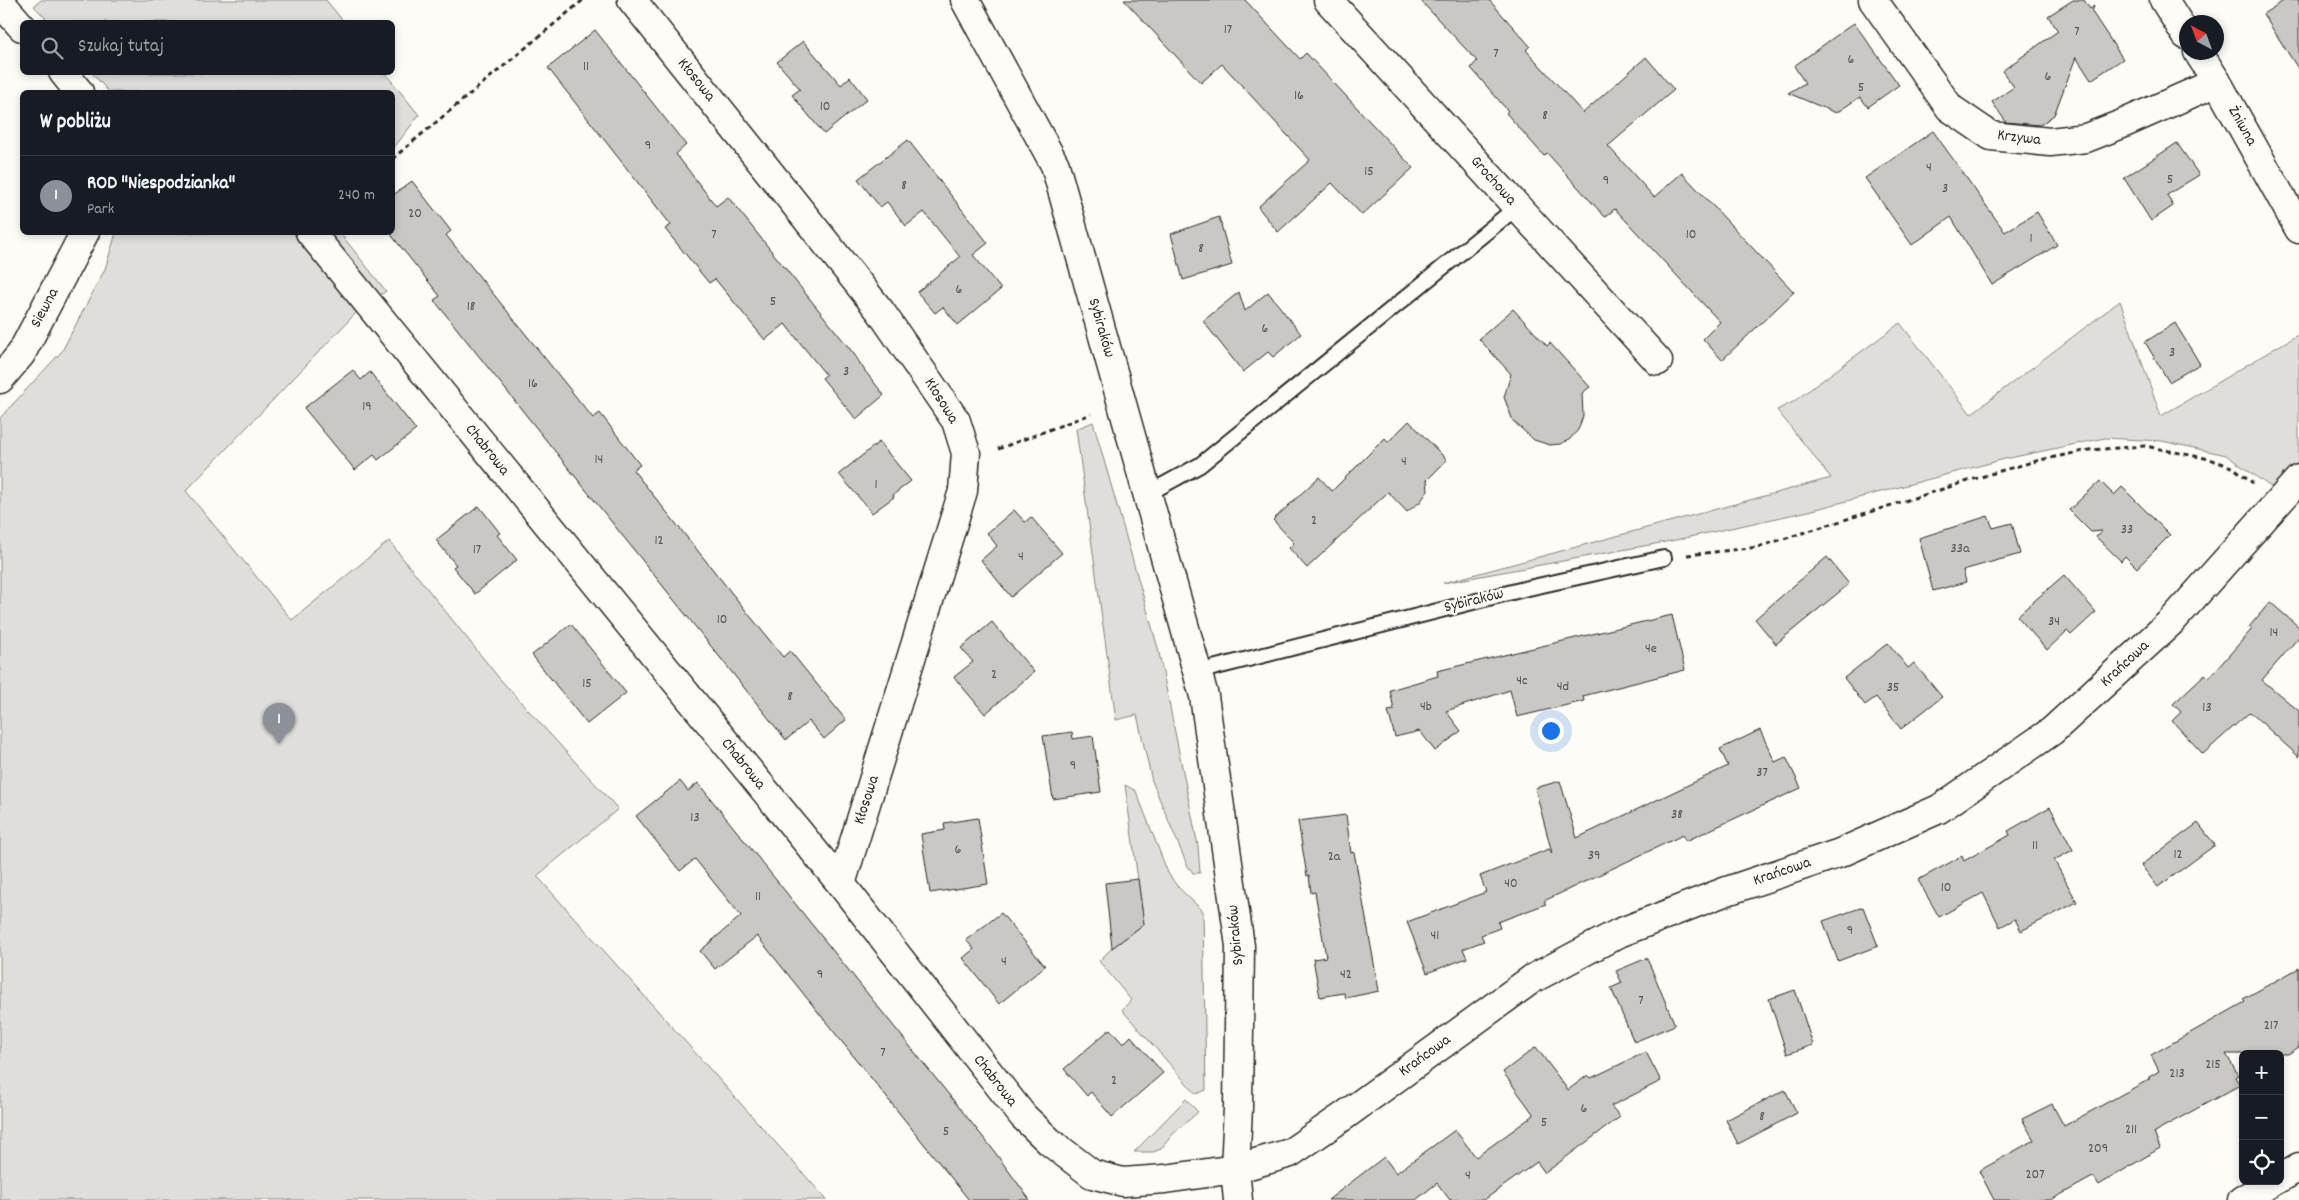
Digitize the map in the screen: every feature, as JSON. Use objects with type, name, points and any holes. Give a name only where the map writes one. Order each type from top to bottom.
[{"type":"street","name":"Kłosowa","points":[[632,0],[881,312],[956,421],[966,453],[963,491],[840,884]]},
{"type":"street","name":"Sybiraków","points":[[965,0],[1055,165],[1204,696],[1240,946],[1238,1108],[1235,1169],[1238,1200]]},
{"type":"street","name":"Grochowa","points":[[1328,0],[1658,361]]},
{"type":"street","name":"Krzywa","points":[[1873,0],[1950,108],[1992,136],[2050,142],[2086,138],[2218,82]]},
{"type":"street","points":[[2164,0],[2179,23]]},
{"type":"street","points":[[0,2],[20,25]]},
{"type":"street","name":"Żniwna","points":[[2203,60],[2291,199],[2299,229]]},
{"type":"street","points":[[65,75],[77,90]]},
{"type":"street","name":"Siewna","points":[[0,379],[21,354],[83,235]]},
{"type":"street","name":"Chabrowa","points":[[312,235],[840,884],[1024,1116],[1050,1142],[1092,1174],[1123,1182],[1165,1179],[1235,1169]]},
{"type":"street","name":"Krańcowa","points":[[1235,1169],[1290,1152],[1344,1116],[1532,978],[1619,934],[1724,892],[1840,853],[1939,809],[2052,732],[2172,621],[2299,479]]},
{"type":"street","points":[[2284,1176],[2299,1167]]},
{"type":"street","points":[[2242,1200],[2267,1185]]},
{"type":"lane","points":[[1147,494],[1200,465],[1517,208]]},
{"type":"lane","name":"Sybiraków","points":[[1197,672],[1524,589],[1664,558]]},
{"type":"path","points":[[395,157],[583,0]]},
{"type":"path","points":[[966,453],[988,453],[1096,411],[1123,407]]},
{"type":"path","points":[[1664,558],[1758,547],[2040,460],[2089,450],[2120,447],[2145,446],[2210,459],[2234,468],[2277,502]]},
{"type":"shaded area","points":[[41,0],[326,0],[342,20],[47,20],[34,6]]},
{"type":"shaded area","points":[[94,75],[387,75],[419,115],[395,146],[395,90],[107,90]]},
{"type":"shaded area","points":[[115,235],[342,235],[386,291],[356,313],[186,491],[292,620],[389,541],[499,678],[618,809],[537,876],[827,1200],[0,1200],[0,418],[62,351],[105,269]]},
{"type":"shaded area","points":[[2120,301],[2161,416],[2299,334],[2299,461],[2275,490],[2226,455],[2162,441],[2105,438],[2005,459],[1809,511],[1671,541],[1443,583],[1831,478],[1777,410],[1793,402],[1900,323],[1971,414]]},
{"type":"shaded area","points":[[1093,422],[1158,648],[1198,846],[1200,873],[1193,873],[1187,865],[1152,781],[1137,715],[1116,720],[1076,429]]},
{"type":"shaded area","points":[[1125,785],[1136,791],[1168,873],[1177,886],[1203,911],[1206,1090],[1196,1094],[1122,1010],[1131,1000],[1099,961],[1112,948],[1144,924]]},
{"type":"shaded area","points":[[1186,1099],[1198,1112],[1172,1135],[1161,1149],[1153,1152],[1134,1152]]},
{"type":"building","points":[[1124,0],[1245,0],[1300,59],[1306,53],[1413,168],[1362,215],[1332,183],[1278,232],[1258,207],[1310,160],[1222,64],[1201,83]]},
{"type":"building","points":[[1420,0],[1489,0],[1530,46],[1526,50],[1583,113],[1646,57],[1674,90],[1608,146],[1654,197],[1682,173],[1794,292],[1722,360],[1703,339],[1720,322],[1615,209],[1605,217],[1547,153],[1544,156],[1506,113],[1508,111],[1471,68],[1477,61]]},
{"type":"building","points":[[2073,0],[2084,0],[2090,9],[2094,6],[2092,12],[2123,59],[2091,80],[2076,57],[2054,115],[2040,125],[2006,122],[1992,102],[2014,87],[2002,71],[2058,31],[2048,16]]},
{"type":"building","points":[[2285,0],[2299,0],[2299,70],[2263,14]]},
{"type":"building","points":[[1854,23],[1899,85],[1868,107],[1860,97],[1836,113],[1788,93],[1805,83],[1794,66]]},
{"type":"building","points":[[595,30],[686,145],[676,154],[716,206],[728,197],[854,354],[884,395],[856,419],[822,378],[826,375],[785,324],[765,340],[715,279],[709,283],[665,229],[671,225],[548,68]]},
{"type":"building","points":[[803,41],[841,85],[850,77],[867,99],[824,134],[792,95],[800,89],[777,62]]},
{"type":"building","points":[[1933,131],[2005,232],[2037,212],[2057,245],[1992,285],[1951,217],[1912,245],[1865,178]]},
{"type":"building","points":[[908,140],[988,243],[973,255],[1001,289],[958,325],[943,307],[935,313],[917,292],[960,257],[924,212],[906,226],[887,202],[880,207],[858,179]]},
{"type":"building","points":[[2177,143],[2199,175],[2167,195],[2173,206],[2151,221],[2124,178]]},
{"type":"building","points":[[412,181],[451,231],[446,235],[593,418],[600,413],[640,465],[633,470],[783,657],[790,651],[846,720],[824,739],[809,721],[786,740],[434,300],[440,296],[392,236],[395,235],[395,194]]},
{"type":"building","points":[[1219,217],[1232,265],[1183,280],[1171,234]]},
{"type":"building","points":[[1239,292],[1245,311],[1268,292],[1301,334],[1273,357],[1268,352],[1243,372],[1203,321]]},
{"type":"building","points":[[1513,309],[1547,346],[1550,343],[1590,387],[1582,393],[1583,416],[1578,430],[1569,440],[1560,444],[1550,445],[1534,440],[1513,421],[1504,397],[1511,374],[1479,339]]},
{"type":"building","points":[[2175,323],[2200,364],[2169,382],[2145,342]]},
{"type":"building","points":[[353,370],[361,380],[370,372],[416,430],[378,460],[374,455],[355,470],[304,408]]},
{"type":"building","points":[[1409,421],[1447,460],[1427,480],[1428,491],[1420,502],[1407,512],[1388,492],[1307,568],[1289,548],[1294,543],[1273,520],[1319,477],[1332,491],[1385,438],[1388,442]]},
{"type":"building","points":[[879,442],[911,481],[893,495],[894,497],[872,513],[839,474]]},
{"type":"building","points":[[2100,481],[2114,495],[2122,487],[2170,535],[2137,568],[2125,556],[2121,561],[2096,537],[2102,531],[2091,532],[2069,510]]},
{"type":"building","points":[[479,506],[500,533],[497,535],[517,560],[475,594],[453,567],[456,565],[436,540]]},
{"type":"building","points":[[1014,510],[1025,522],[1031,517],[1062,553],[1011,597],[981,560],[997,546],[987,533]]},
{"type":"building","points":[[1988,516],[1993,528],[2012,523],[2020,554],[1963,570],[1966,582],[1933,591],[1919,538]]},
{"type":"building","points":[[1827,557],[1849,584],[1776,644],[1755,619]]},
{"type":"building","points":[[2064,575],[2096,612],[2071,635],[2067,631],[2047,650],[2017,616]]},
{"type":"building","points":[[2270,602],[2299,627],[2299,637],[2262,680],[2299,711],[2299,757],[2250,712],[2203,754],[2172,721],[2181,712],[2173,704],[2205,674],[2209,678],[2252,629],[2249,627]]},
{"type":"building","points":[[1672,615],[1685,670],[1583,696],[1584,701],[1517,717],[1510,690],[1446,711],[1461,731],[1435,751],[1420,731],[1395,737],[1388,711],[1394,710],[1390,690],[1438,676],[1437,671]]},
{"type":"building","points":[[992,622],[1034,672],[985,714],[954,677],[973,662],[961,648]]},
{"type":"building","points":[[571,624],[626,693],[587,724],[532,655]]},
{"type":"building","points":[[1888,643],[1908,668],[1914,663],[1942,697],[1901,729],[1876,697],[1865,705],[1844,678]]},
{"type":"building","points":[[1760,730],[1775,762],[1786,757],[1801,788],[1686,841],[1683,835],[1544,901],[1546,904],[1498,922],[1500,928],[1481,935],[1484,941],[1463,949],[1467,958],[1427,973],[1407,922],[1486,892],[1480,876],[1549,849],[1552,853],[1535,788],[1560,781],[1577,838],[1728,766],[1720,749]]},
{"type":"building","points":[[1072,732],[1073,739],[1093,736],[1101,792],[1053,799],[1043,736]]},
{"type":"building","points":[[680,781],[688,791],[698,783],[991,1147],[1030,1200],[969,1200],[757,936],[715,969],[700,951],[741,916],[695,859],[680,871],[636,816]]},
{"type":"building","points":[[2050,807],[2073,850],[2054,860],[2077,902],[2021,931],[2015,919],[2000,927],[1983,893],[1939,917],[1918,880],[1962,856],[1964,861],[2010,835],[2008,831]]},
{"type":"building","points":[[1346,815],[1351,853],[1354,852],[1379,991],[1346,998],[1344,993],[1320,997],[1313,959],[1326,957],[1315,892],[1311,893],[1298,821]]},
{"type":"building","points":[[978,818],[988,884],[930,893],[921,834],[945,830],[944,823]]},
{"type":"building","points":[[2198,823],[2215,845],[2158,887],[2141,865]]},
{"type":"building","points":[[1138,879],[1144,924],[1112,948],[1105,883]]},
{"type":"building","points":[[1863,907],[1878,946],[1838,961],[1823,921]]},
{"type":"building","points":[[1001,913],[1045,966],[999,1004],[963,958],[974,949],[966,940]]},
{"type":"building","points":[[1647,958],[1675,1025],[1634,1042],[1611,988],[1622,983],[1616,971]]},
{"type":"building","points":[[2299,968],[2299,1047],[2288,1054],[2284,1054],[2284,1050],[2239,1050],[2239,1054],[2226,1054],[2238,1075],[2235,1077],[2239,1086],[2154,1132],[2160,1148],[2099,1185],[2094,1177],[2051,1200],[1994,1200],[1979,1171],[2034,1140],[2022,1119],[2052,1104],[2064,1126],[2150,1079],[2149,1077],[2159,1071],[2151,1055],[2245,1002],[2243,999]]},
{"type":"building","points":[[1795,990],[1813,1045],[1787,1054],[1769,999]]},
{"type":"building","points":[[1110,1029],[1123,1044],[1131,1036],[1163,1073],[1112,1117],[1091,1092],[1087,1096],[1064,1069]]},
{"type":"building","points":[[1536,1047],[1568,1090],[1588,1075],[1591,1078],[1646,1052],[1661,1081],[1611,1106],[1620,1117],[1545,1173],[1537,1162],[1484,1200],[1450,1200],[1437,1183],[1416,1200],[1328,1200],[1384,1157],[1396,1173],[1455,1130],[1476,1157],[1534,1115],[1503,1072]]},
{"type":"building","points":[[1785,1090],[1797,1113],[1738,1144],[1726,1120]]},
{"type":"place","name":"ROD \"Niespodzianka\"","points":[[279,744]]}]
